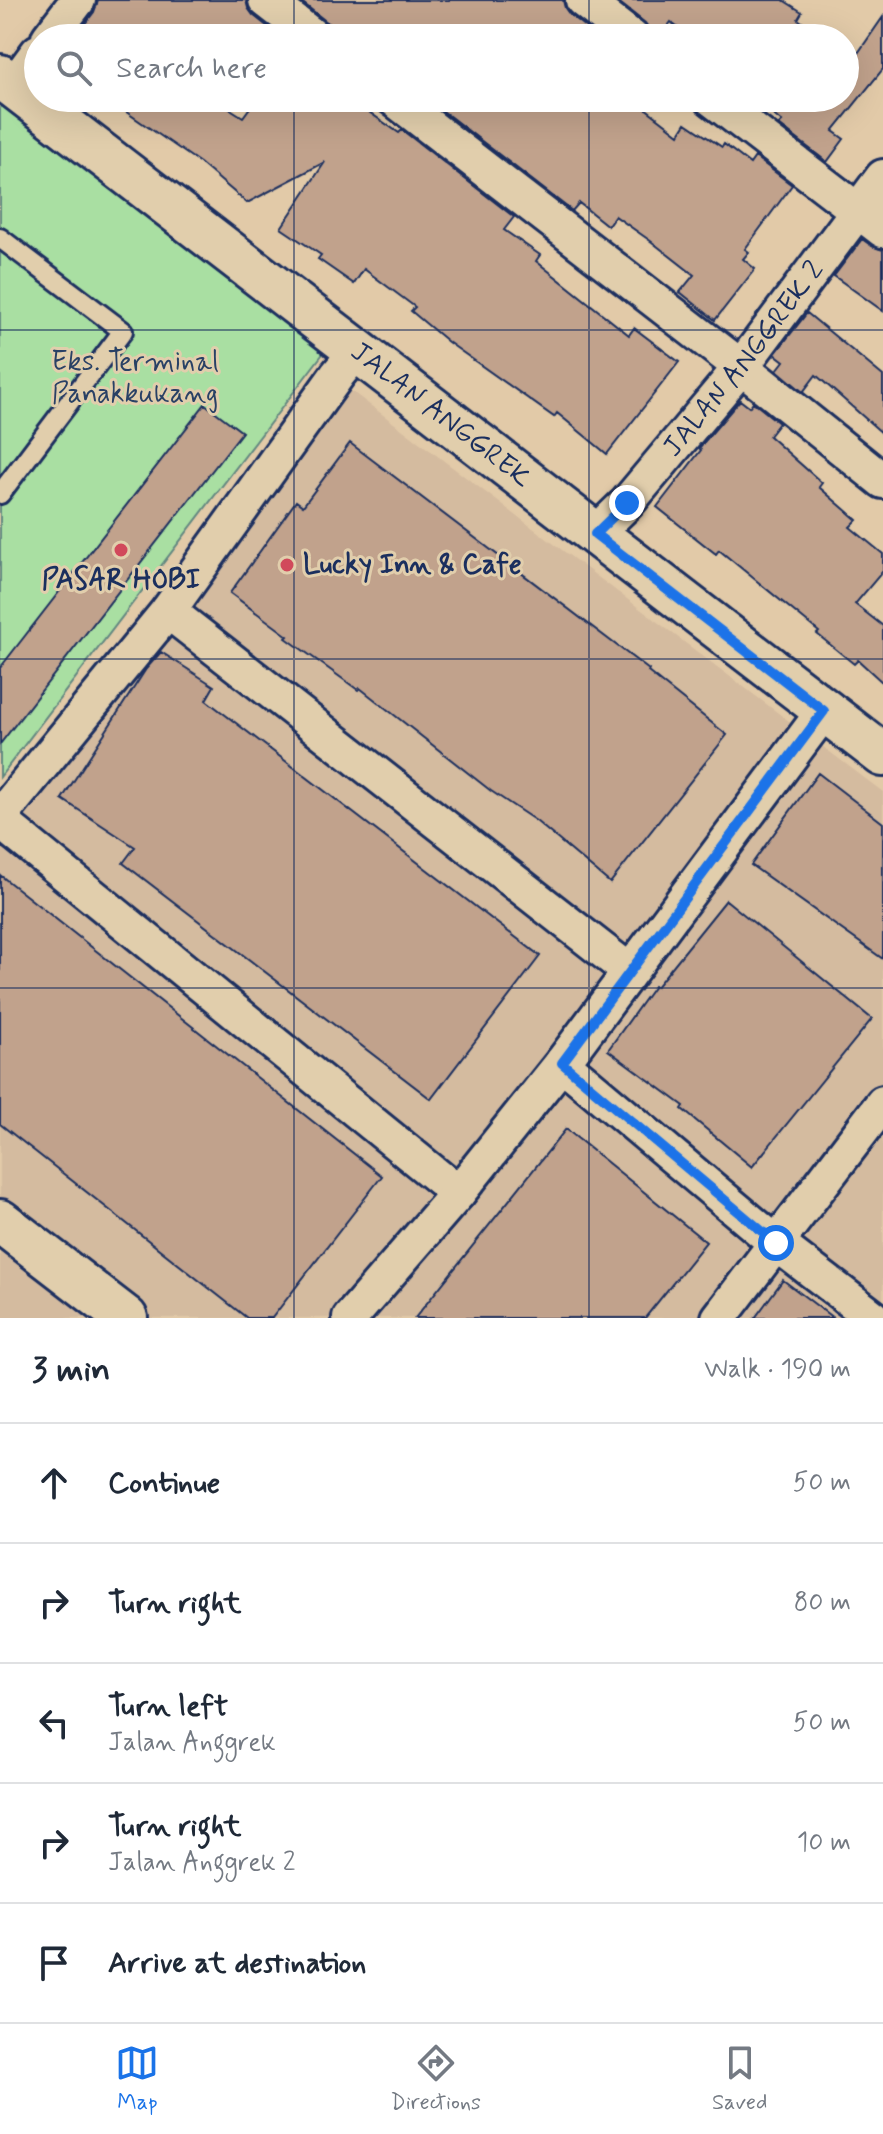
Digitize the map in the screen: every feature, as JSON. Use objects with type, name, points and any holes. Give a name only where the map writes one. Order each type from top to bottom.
[{"type":"street","points":[[60,24],[78,0]]},
{"type":"street","points":[[266,0],[297,24]]},
{"type":"street","points":[[583,0],[614,24]]},
{"type":"street","points":[[6,81],[24,65]]},
{"type":"street","name":"JALAN ANGGREK","points":[[6,81],[24,95]]},
{"type":"street","name":"JALAN ANGGREK","points":[[46,112],[883,755]]},
{"type":"street","points":[[411,112],[883,481]]},
{"type":"street","points":[[729,112],[870,220]]},
{"type":"street","name":"JALAN ANGGREK 2","points":[[595,534],[627,503],[870,220],[883,177]]},
{"type":"street","points":[[357,351],[168,611],[0,819],[458,1193]]},
{"type":"street","points":[[168,611],[629,971]]},
{"type":"street","points":[[350,1318],[458,1193],[562,1063],[824,711]]},
{"type":"street","points":[[562,1063],[776,1243],[874,1318]]},
{"type":"street","points":[[719,1318],[883,1103]]},
{"type":"street","points":[[0,1221],[126,1318]]},
{"type":"lane","points":[[0,238],[123,331],[0,494]]},
{"type":"shaded area","points":[[350,390],[883,792],[883,1318],[0,1318],[0,837],[111,700]]},
{"type":"green space","name":"Eks. Terminal Panakkukang","points":[[0,103],[325,351],[0,777]]},
{"type":"building","points":[[98,0],[246,0],[253,15],[264,24],[85,24]]},
{"type":"building","points":[[299,0],[563,0],[570,15],[581,24],[329,24]]},
{"type":"building","points":[[616,0],[783,0],[802,12],[798,19],[805,24],[671,22],[645,23]]},
{"type":"building","points":[[883,17],[883,69],[859,99],[859,52]]},
{"type":"building","points":[[126,112],[235,112],[243,117],[247,112],[369,112],[399,133],[402,130],[514,217],[504,230],[540,255],[536,261],[629,335],[634,328],[679,362],[607,454],[557,413],[554,417],[448,342],[411,311],[415,307],[364,269],[354,284],[318,259],[321,255],[281,228],[325,162],[247,203],[200,163]]},
{"type":"building","points":[[444,112],[650,112],[679,134],[686,123],[722,147],[724,144],[750,164],[755,157],[792,185],[745,249],[749,252],[743,259],[755,269],[715,320],[680,292],[694,275],[652,242],[615,216],[608,226],[579,203],[572,211]]},
{"type":"building","points":[[770,112],[848,112],[833,131],[844,139],[827,162],[779,125],[782,122]]},
{"type":"building","points":[[862,239],[883,250],[883,311],[834,276]]},
{"type":"building","points":[[807,313],[883,376],[883,434],[816,375],[803,392],[777,370],[784,361],[775,354]]},
{"type":"building","points":[[740,400],[749,407],[753,402],[779,423],[769,436],[822,483],[819,487],[857,520],[850,527],[883,554],[883,571],[855,604],[883,626],[883,683],[858,660],[854,664],[817,634],[819,632],[719,550],[716,554],[657,507],[701,450],[699,448]]},
{"type":"building","name":"PASAR HOBI","points":[[205,404],[242,432],[0,744],[0,668]]},
{"type":"building","points":[[350,443],[649,670],[727,735],[610,883],[536,821],[491,791],[360,688],[358,690],[286,638],[288,636],[230,593],[296,501],[303,506]]},
{"type":"building","points":[[161,652],[214,686],[206,700],[540,956],[431,1099],[123,863],[135,847],[62,799],[146,669]]},
{"type":"building","points":[[818,773],[883,823],[883,959],[751,865]]},
{"type":"building","points":[[0,875],[382,1176],[272,1318],[247,1318],[0,1124]]},
{"type":"building","points":[[726,900],[872,1019],[752,1167],[682,1109],[684,1106],[608,1050],[654,986]]},
{"type":"building","points":[[566,1129],[706,1242],[645,1318],[415,1318]]},
{"type":"building","points":[[783,1280],[833,1318],[755,1318]]},
{"type":"place","name":"PASAR HOBI","points":[[121,550]]},
{"type":"place","name":"Lucky Inn & Cafe","points":[[287,565]]},
{"type":"route","points":[[627,503],[595,534],[824,711],[562,1063],[776,1243]]}]
